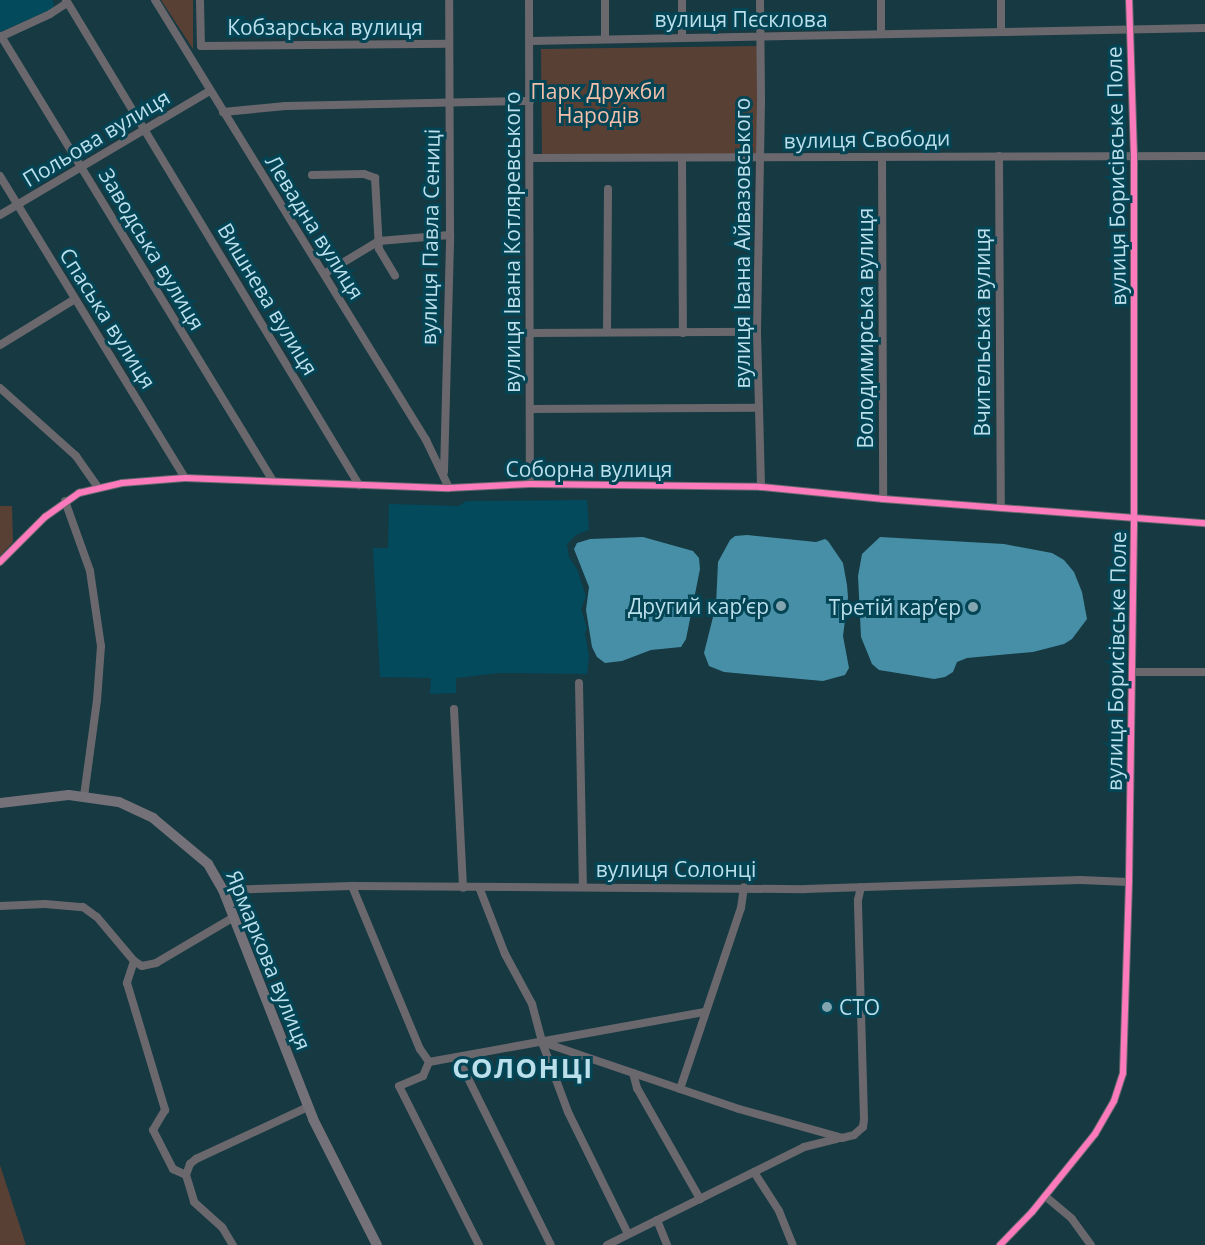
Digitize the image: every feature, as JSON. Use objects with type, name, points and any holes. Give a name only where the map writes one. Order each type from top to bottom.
[{"type":"main road","name":"Ярмаркова вулиця","points":[[0,803],[44,796],[84,796],[119,802],[149,815],[208,864],[223,890],[308,1107],[377,1245]]},
{"type":"street","name":"Левадна вулиця","points":[[155,0],[444,474]]},
{"type":"street","points":[[189,56],[201,46],[200,0]]},
{"type":"street","name":"вулиця Павла Сениці","points":[[444,474],[450,235],[449,0]]},
{"type":"street","name":"вулиця Івана Котляревського","points":[[529,0],[530,484]]},
{"type":"street","points":[[606,0],[606,38]]},
{"type":"street","points":[[682,0],[682,36]]},
{"type":"street","name":"вулиця Івана Айвазовського","points":[[760,0],[757,332],[761,487]]},
{"type":"street","points":[[881,0],[881,33]]},
{"type":"street","points":[[1001,0],[1001,31]]},
{"type":"street","name":"вулиця Борисівське Поле","points":[[1000,1245],[1045,1196],[1101,1125],[1121,1082],[1125,1048],[1122,1013],[1129,882],[1134,519],[1134,156],[1129,0]]},
{"type":"street","points":[[1,36],[50,14],[66,1]]},
{"type":"street","name":"Вишнева вулиця","points":[[66,1],[359,484]]},
{"type":"street","name":"вулиця Пєсклова","points":[[530,41],[682,36],[760,38],[881,33],[1205,28]]},
{"type":"street","name":"Заводська вулиця","points":[[1,36],[273,481]]},
{"type":"street","name":"Кобзарська вулиця","points":[[201,46],[449,44]]},
{"type":"street","name":"Польова вулиця","points":[[0,215],[210,91]]},
{"type":"street","points":[[223,112],[286,106],[449,104],[530,100]]},
{"type":"street","name":"Вчительська вулиця","points":[[999,156],[1001,508]]},
{"type":"street","name":"вулиця Свободи","points":[[530,158],[1205,156]]},
{"type":"street","name":"Володимирська вулиця","points":[[882,157],[883,499]]},
{"type":"street","points":[[682,158],[683,333]]},
{"type":"street","points":[[312,175],[364,174],[375,178],[381,253],[395,276]]},
{"type":"street","name":"Спаська вулиця","points":[[0,176],[185,478]]},
{"type":"street","points":[[607,332],[608,189]]},
{"type":"street","points":[[324,274],[379,241],[450,235]]},
{"type":"street","points":[[0,345],[75,299]]},
{"type":"street","points":[[530,333],[757,332]]},
{"type":"street","points":[[0,388],[76,456],[98,487]]},
{"type":"street","points":[[531,409],[759,408]]},
{"type":"street","points":[[444,474],[449,488]]},
{"type":"street","name":"Соборна вулиця","points":[[0,562],[38,522],[65,501],[98,487],[185,478],[449,488],[530,484],[761,487],[883,499],[1205,523]]},
{"type":"street","points":[[65,501],[89,565],[101,646],[97,700],[84,796]]},
{"type":"street","points":[[1133,672],[1205,672]]},
{"type":"street","points":[[579,683],[584,886]]},
{"type":"street","points":[[454,709],[463,888]]},
{"type":"street","name":"вулиця Солонці","points":[[223,890],[352,886],[861,887],[1080,880],[1129,882]]},
{"type":"street","points":[[352,886],[420,1049],[429,1062]]},
{"type":"street","points":[[479,887],[505,954],[532,1004],[542,1042],[568,1112],[628,1234]]},
{"type":"street","points":[[680,1089],[704,1011],[741,908],[744,887]]},
{"type":"street","points":[[608,1245],[804,1147],[858,1133],[864,1123],[864,1048],[860,1011],[858,911],[861,887]]},
{"type":"street","points":[[0,906],[45,904],[83,907],[97,917],[134,961],[142,966],[152,965],[234,917]]},
{"type":"street","points":[[134,961],[127,983],[165,1110],[153,1130],[173,1169],[186,1174]]},
{"type":"street","points":[[429,1062],[704,1011]]},
{"type":"street","points":[[542,1042],[680,1089],[842,1138]]},
{"type":"street","points":[[458,1058],[551,1245]]},
{"type":"street","points":[[429,1062],[423,1076],[399,1086],[479,1245]]},
{"type":"street","points":[[633,1073],[643,1098],[700,1199]]},
{"type":"street","points":[[233,1245],[222,1227],[194,1202],[186,1174],[190,1164],[196,1158],[308,1107]]},
{"type":"street","points":[[754,1172],[779,1211],[793,1245]]},
{"type":"street","points":[[1045,1196],[1072,1219],[1091,1245]]},
{"type":"street","points":[[657,1220],[667,1245]]},
{"type":"shaded area","points":[[0,0],[53,0],[54,8],[0,32]]},
{"type":"shaded area","points":[[587,500],[589,530],[576,535],[567,544],[569,557],[577,569],[586,596],[581,609],[587,628],[585,634],[589,656],[587,674],[499,673],[456,678],[456,693],[430,694],[431,678],[380,677],[373,548],[388,548],[389,504],[459,506],[466,501]]},
{"type":"shaded area","name":"Другий кар’єр","points":[[747,535],[816,542],[825,539],[828,541],[843,563],[847,585],[848,597],[843,636],[849,668],[845,675],[823,681],[724,672],[709,666],[704,653],[716,605],[718,562],[730,540],[735,536]]},
{"type":"shaded area","points":[[643,537],[693,551],[699,558],[700,569],[686,639],[681,647],[651,650],[622,661],[605,663],[597,657],[592,647],[586,610],[589,587],[574,549],[577,543],[590,539]]},
{"type":"shaded area","name":"Третій кар’єр","points":[[880,537],[1004,544],[1052,553],[1064,560],[1074,572],[1082,592],[1087,619],[1072,639],[1064,644],[1033,652],[967,658],[957,662],[953,672],[945,677],[934,679],[879,670],[872,664],[861,637],[858,576],[862,554]]},
{"type":"green space","points":[[161,0],[193,0],[193,49]]},
{"type":"green space","name":"Парк Дружби Народів","points":[[758,46],[758,157],[542,158],[541,49]]},
{"type":"green space","points":[[0,506],[12,506],[13,542],[0,556]]},
{"type":"green space","points":[[0,1165],[26,1245],[0,1245]]},
{"type":"cycle path","points":[[1000,1245],[1032,1212],[1095,1134],[1114,1101],[1123,1073],[1129,882],[1134,519],[1134,156],[1129,0]]},
{"type":"cycle path","points":[[0,562],[45,517],[79,493],[122,483],[185,478],[449,488],[530,484],[761,487],[883,499],[1205,523]]},
{"type":"place","name":"Другий кар’єр","points":[[781,606]]},
{"type":"place","name":"Третій кар’єр","points":[[973,607]]},
{"type":"place","name":"СТО","points":[[827,1007]]},
{"type":"district","name":"СОЛОНЦІ","points":[[523,1068]]}]
